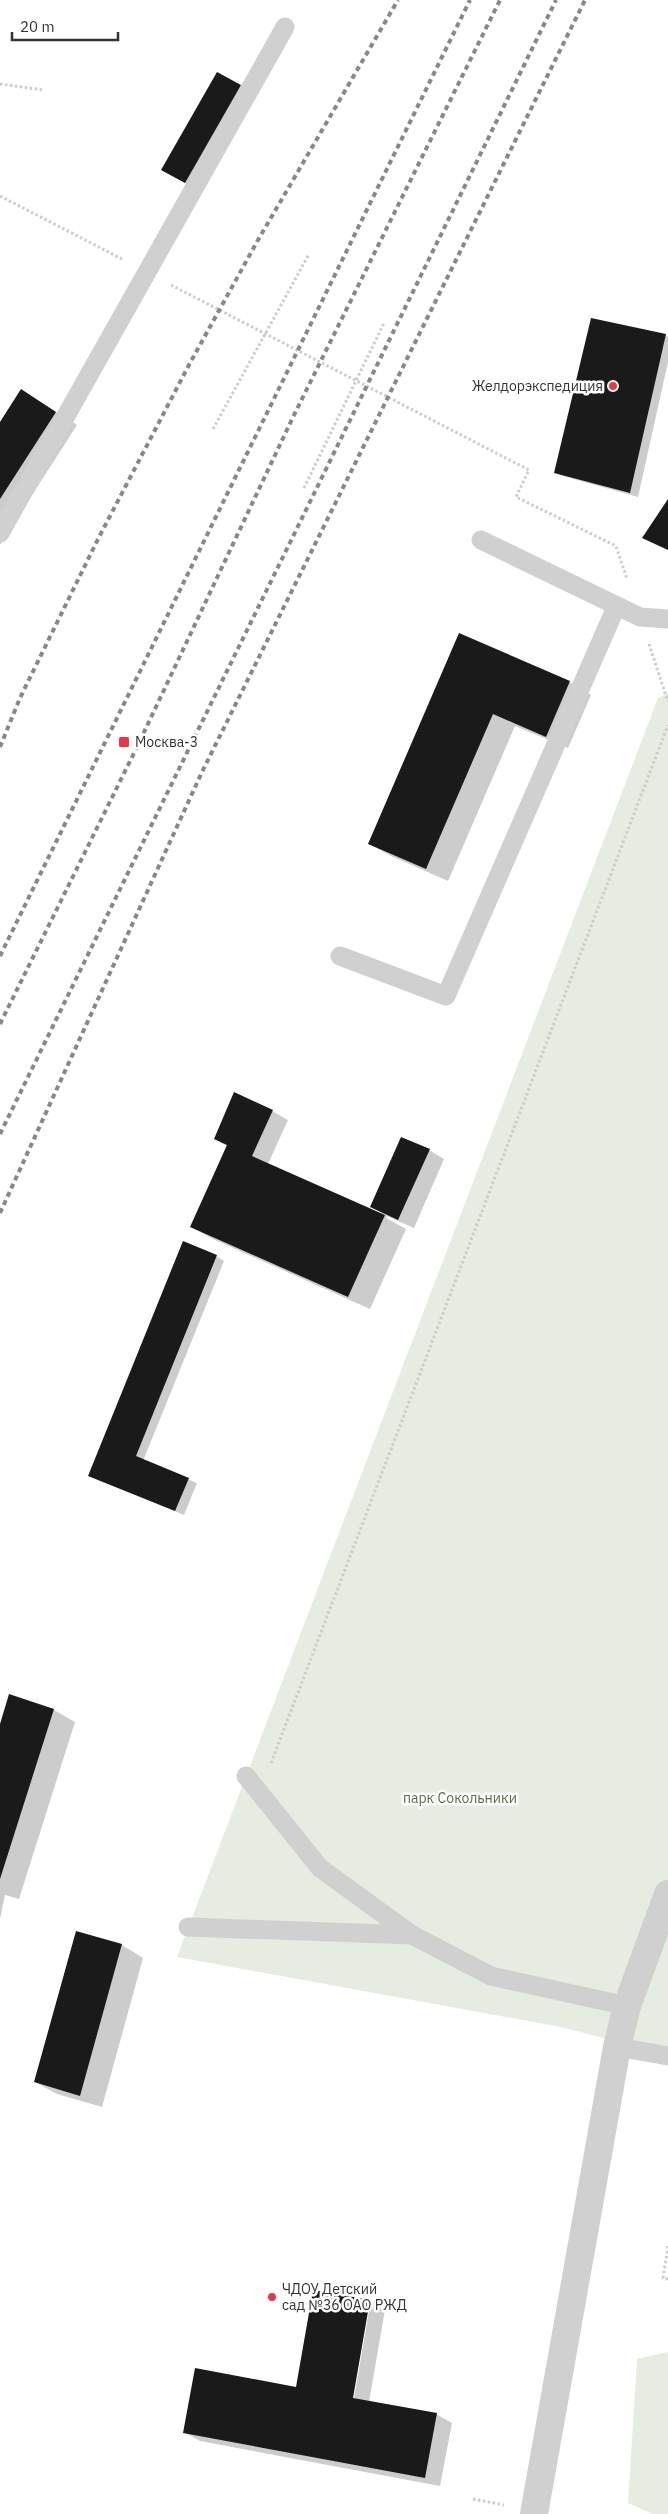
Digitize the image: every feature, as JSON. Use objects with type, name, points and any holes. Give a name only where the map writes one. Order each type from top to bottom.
[{"type":"street","points":[[534,2514],[618,2047],[627,2006],[668,1894]]},
{"type":"lane","points":[[0,533],[285,27]]},
{"type":"lane","points":[[481,540],[616,607],[640,617],[668,619]]},
{"type":"lane","points":[[340,956],[446,996],[616,607]]},
{"type":"lane","points":[[246,1776],[320,1868],[412,1935],[491,1976],[627,2006]]},
{"type":"lane","points":[[188,1927],[412,1935]]},
{"type":"lane","points":[[618,2047],[668,2056]]},
{"type":"path","points":[[0,84],[44,90]]},
{"type":"path","points":[[0,196],[129,263]]},
{"type":"path","points":[[212,429],[309,254]]},
{"type":"path","points":[[163,281],[529,470],[516,497],[616,546]]},
{"type":"path","points":[[304,488],[384,323]]},
{"type":"path","points":[[260,1792],[668,724]]},
{"type":"path","points":[[668,2246],[663,2278],[668,2279]]},
{"type":"green space","name":"парк Сокольники","points":[[668,693],[668,2055],[561,2027],[177,1957],[658,698]]},
{"type":"green space","points":[[668,2352],[668,2514],[653,2514],[628,2503],[637,2359]]},
{"type":"building","points":[[217,72],[241,85],[185,183],[161,170]]},
{"type":"building","points":[[591,318],[666,334],[630,493],[554,473]]},
{"type":"building","points":[[21,389],[56,412],[0,499],[0,422]]},
{"type":"building","points":[[668,499],[668,550],[642,538]]},
{"type":"building","points":[[459,633],[570,681],[546,737],[493,714],[426,869],[368,844]]},
{"type":"building","points":[[234,1092],[273,1110],[252,1156],[385,1215],[348,1297],[190,1227],[227,1145],[214,1139]]},
{"type":"building","points":[[401,1137],[430,1149],[398,1220],[370,1207]]},
{"type":"building","points":[[183,1241],[217,1255],[136,1456],[189,1478],[175,1511],[88,1476]]},
{"type":"building","points":[[9,1694],[54,1709],[0,1879],[0,1724]]},
{"type":"building","points":[[76,1931],[122,1944],[80,2096],[34,2082]]},
{"type":"building","points":[[313,2290],[370,2300],[353,2398],[437,2413],[425,2478],[183,2433],[195,2368],[296,2387]]},
{"type":"railway","points":[[0,747],[20,698],[98,539],[190,363],[258,240],[398,0]]},
{"type":"railway","points":[[0,956],[470,0]]},
{"type":"railway","points":[[0,1024],[137,747],[294,415],[500,0]]},
{"type":"railway","points":[[0,1134],[556,0]]},
{"type":"railway","points":[[0,1213],[202,772],[585,0]]},
{"type":"place","name":"Желдорэкспедиция","points":[[613,386]]},
{"type":"place","name":"Москва-3","points":[[124,742]]},
{"type":"place","name":"ЧДОУ Детский сад №36 ОАО РЖД","points":[[272,2297]]}]
